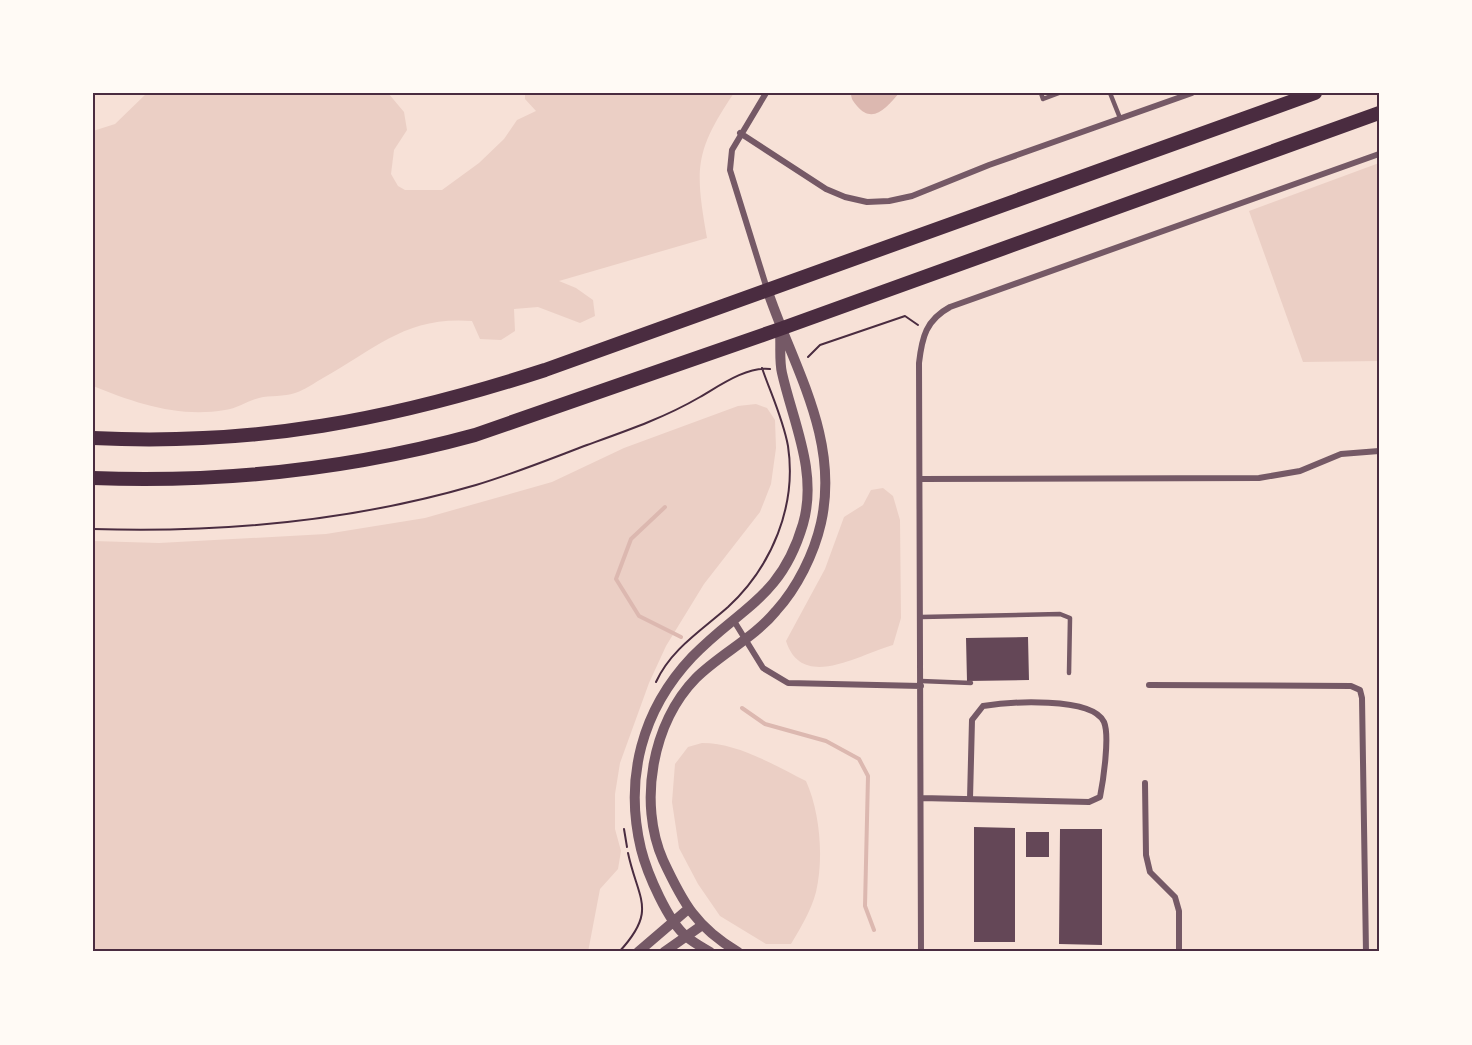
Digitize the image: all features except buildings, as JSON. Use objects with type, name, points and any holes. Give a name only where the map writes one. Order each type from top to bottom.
[{"type":"main road","points":[[93,438],[232,437],[342,424],[402,412],[545,370],[1315,93]]},
{"type":"main road","points":[[93,478],[161,478],[265,473],[363,461],[425,448],[536,416],[1379,113]]},
{"type":"street","points":[[738,952],[701,926],[687,910],[658,848],[651,814],[650,781],[655,753],[680,700],[696,678],[776,613],[798,580],[820,526],[826,475],[825,455],[812,403],[798,366],[780,329],[730,170],[732,150],[740,133],[766,93]]},
{"type":"street","points":[[740,133],[835,193],[867,202],[889,201],[912,196],[989,165],[1189,94]]},
{"type":"street","points":[[921,952],[919,363],[925,330],[936,315],[950,307],[1379,154]]},
{"type":"street","points":[[710,952],[686,936],[654,883],[640,846],[633,797],[636,765],[643,737],[654,709],[670,685],[693,656],[776,582],[803,524],[806,507],[805,464],[799,431],[781,371],[780,329]]},
{"type":"street","points":[[920,479],[1259,478],[1300,471],[1341,454],[1379,451]]},
{"type":"street","points":[[734,621],[763,668],[788,683],[921,683]]},
{"type":"street","points":[[1149,685],[1351,686],[1360,690],[1362,698],[1366,952]]},
{"type":"street","points":[[921,798],[1089,802],[1100,797],[1104,781],[1105,725],[1100,716],[1079,705],[983,706],[972,720],[970,799]]},
{"type":"street","points":[[1145,783],[1146,855],[1150,872],[1175,897],[1179,911],[1179,952]]},
{"type":"street","points":[[638,952],[687,910]]},
{"type":"street","points":[[664,952],[701,926]]},
{"type":"lane","points":[[1041,93],[1043,99],[1059,93]]},
{"type":"lane","points":[[1110,93],[1120,118]]},
{"type":"lane","points":[[921,617],[1060,614],[1070,618],[1069,673]]},
{"type":"lane","points":[[921,683],[971,683]]},
{"type":"path","points":[[798,366],[820,345],[906,316],[925,330]]},
{"type":"path","points":[[93,529],[188,530],[252,524],[406,503],[476,484],[669,415],[727,381],[762,368],[781,371]]},
{"type":"shaded area","points":[[147,93],[388,93],[404,112],[407,130],[394,150],[391,174],[398,186],[405,190],[442,190],[479,163],[504,139],[517,120],[536,111],[525,99],[525,93],[734,93],[711,131],[701,162],[701,195],[707,238],[559,281],[576,288],[593,300],[595,316],[580,323],[538,307],[514,309],[515,331],[501,340],[480,339],[472,321],[428,324],[393,336],[299,392],[259,398],[229,409],[191,412],[141,403],[93,386],[93,131],[115,124]]},
{"type":"shaded area","points":[[851,93],[899,93],[880,112],[869,114],[857,106],[852,100]]},
{"type":"shaded area","points":[[1379,163],[1379,361],[1303,362],[1249,211]]},
{"type":"shaded area","points":[[756,404],[767,408],[775,420],[776,448],[771,484],[760,512],[704,584],[666,646],[649,683],[620,763],[615,794],[615,829],[621,851],[618,869],[600,889],[588,952],[93,952],[93,541],[159,543],[326,534],[425,518],[552,482],[624,448],[738,406]]},
{"type":"shaded area","points":[[883,488],[893,496],[900,520],[901,618],[893,645],[832,666],[818,667],[805,664],[794,656],[786,641],[825,569],[844,517],[863,505],[871,490]]},
{"type":"shaded area","points":[[702,743],[742,751],[806,781],[815,807],[820,865],[814,899],[791,944],[766,944],[720,916],[698,884],[679,848],[672,802],[675,764],[688,747]]},
{"type":"waterway","points":[[665,507],[631,539],[616,579],[639,616],[681,637]]},
{"type":"waterway","points":[[742,708],[765,724],[826,741],[859,759],[868,776],[865,906],[874,930]]}]
